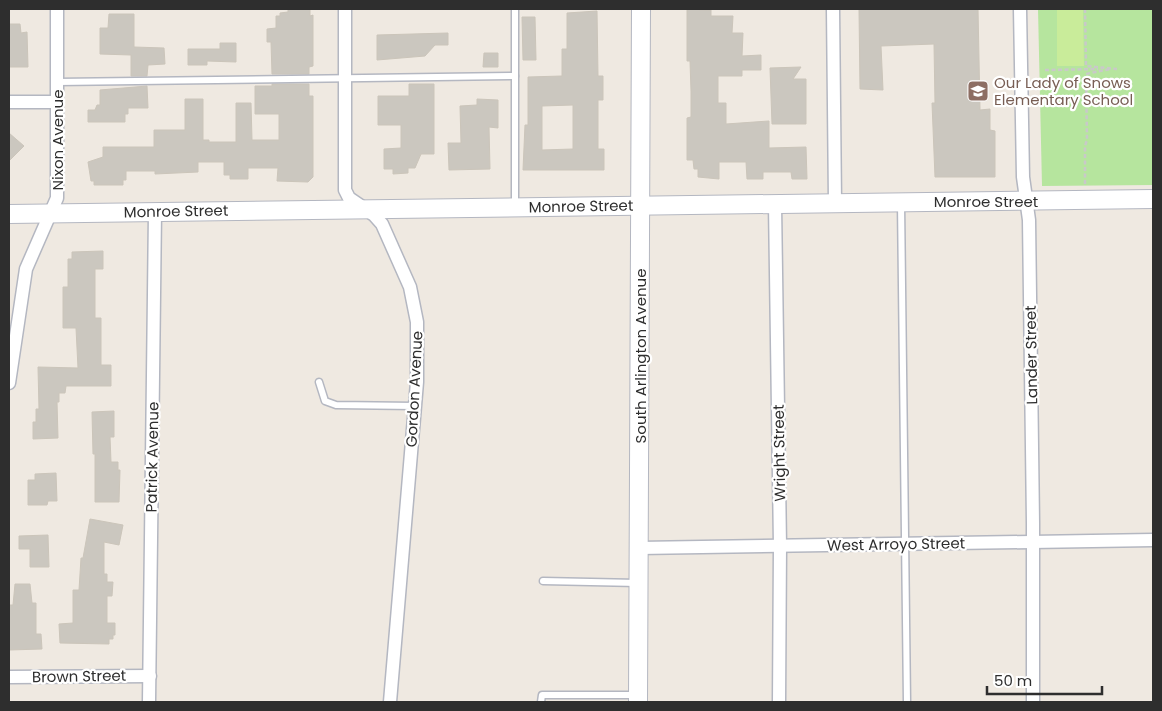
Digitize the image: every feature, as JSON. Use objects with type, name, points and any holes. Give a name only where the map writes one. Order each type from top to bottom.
[{"type":"street","name":"Nixon Avenue","points":[[9,383],[24,278],[57,198],[57,9]]},
{"type":"street","name":"Gordon Avenue","points":[[345,9],[344,190],[349,198],[366,209],[382,224],[410,287],[414,303],[418,340],[415,406],[390,702]]},
{"type":"street","name":"South Arlington Avenue","points":[[638,699],[641,9]]},
{"type":"street","points":[[833,9],[835,203]]},
{"type":"street","name":"Lander Street","points":[[1020,9],[1023,177],[1029,220],[1033,702]]},
{"type":"street","points":[[9,102],[57,102]]},
{"type":"street","name":"Monroe Street","points":[[9,214],[1153,199]]},
{"type":"street","name":"Wright Street","points":[[775,204],[780,546],[780,702]]},
{"type":"street","name":"Patrick Avenue","points":[[149,702],[154,212]]},
{"type":"street","name":"West Arroyo Street","points":[[639,548],[1153,540]]},
{"type":"street","name":"Brown Street","points":[[9,677],[150,676]]},
{"type":"lane","points":[[515,9],[515,207]]},
{"type":"lane","points":[[57,82],[346,76],[515,76]]},
{"type":"lane","points":[[901,202],[907,544],[907,702]]},
{"type":"lane","points":[[320,382],[325,400],[336,405],[415,406]]},
{"type":"lane","points":[[544,581],[639,583]]},
{"type":"lane","points":[[542,702],[542,695],[638,699]]},
{"type":"path","points":[[1085,9],[1086,66],[1110,69]]},
{"type":"path","points":[[1085,184],[1085,146],[1087,140],[1086,74],[1110,69]]},
{"type":"path","points":[[1044,70],[1117,69]]},
{"type":"green space","points":[[1038,9],[1153,9],[1153,185],[1042,186]]},
{"type":"green space","points":[[1057,9],[1083,9],[1084,66],[1057,66]]},
{"type":"building","points":[[288,9],[310,9],[310,16],[313,15],[313,66],[309,67],[309,74],[272,74],[271,42],[267,42],[267,29],[276,28],[276,16],[280,16],[280,13],[288,12]]},
{"type":"building","points":[[687,9],[711,10],[711,16],[733,16],[732,33],[743,33],[742,56],[761,55],[761,70],[742,70],[742,76],[718,76],[718,103],[726,103],[726,124],[769,121],[769,148],[806,147],[807,179],[792,179],[791,172],[763,172],[763,179],[747,179],[746,162],[719,162],[719,179],[698,177],[698,169],[694,169],[693,160],[687,160],[687,118],[691,117],[691,91],[690,61],[687,61]]},
{"type":"building","points":[[859,9],[978,9],[980,110],[990,109],[990,130],[995,131],[995,177],[935,177],[932,103],[935,103],[934,44],[881,46],[883,90],[860,89]]},
{"type":"building","points":[[597,11],[598,76],[603,76],[603,100],[598,100],[598,149],[604,149],[604,170],[523,170],[525,125],[528,125],[528,77],[562,76],[562,49],[567,49],[567,13]],"holes":[[[573,105],[573,149],[542,150],[542,106]]]},
{"type":"building","points":[[109,14],[134,14],[134,47],[164,48],[165,64],[148,65],[147,76],[131,76],[131,55],[100,54],[100,28],[108,28]]},
{"type":"building","points":[[522,17],[535,17],[536,60],[523,60]]},
{"type":"building","points":[[9,24],[20,24],[21,33],[27,32],[28,67],[9,67]]},
{"type":"building","points":[[448,33],[448,45],[435,45],[425,56],[377,60],[377,35]]},
{"type":"building","points":[[220,43],[236,43],[236,62],[207,61],[207,65],[188,65],[188,49],[220,49]]},
{"type":"building","points":[[484,53],[498,53],[498,67],[483,67]]},
{"type":"building","points":[[801,67],[793,79],[806,79],[806,124],[772,124],[770,68]]},
{"type":"building","points":[[272,84],[309,84],[309,96],[313,96],[313,177],[308,182],[277,181],[278,168],[248,168],[248,179],[230,179],[230,175],[224,175],[224,162],[198,162],[198,172],[155,174],[155,171],[126,171],[126,180],[123,180],[123,185],[94,185],[94,181],[91,181],[88,162],[103,157],[103,147],[154,147],[154,130],[185,130],[185,99],[203,99],[203,140],[209,140],[209,142],[236,142],[236,103],[251,103],[252,140],[279,140],[279,114],[255,114],[255,86],[272,86]]},
{"type":"building","points":[[409,84],[434,84],[434,154],[421,154],[415,168],[408,168],[408,173],[393,174],[393,169],[384,169],[384,149],[401,148],[401,125],[378,125],[378,96],[409,96]]},
{"type":"building","points":[[147,86],[148,108],[128,108],[128,114],[125,114],[125,122],[88,122],[88,110],[95,110],[97,105],[100,105],[100,90]]},
{"type":"building","points":[[477,99],[498,100],[498,128],[489,127],[490,169],[449,170],[448,143],[461,143],[460,106],[477,105]]},
{"type":"building","points":[[9,133],[24,146],[9,161]]},
{"type":"building","points":[[103,251],[103,269],[95,269],[95,318],[101,318],[101,365],[111,365],[111,386],[66,386],[65,393],[59,393],[59,402],[57,402],[58,438],[33,439],[33,422],[36,422],[36,409],[39,409],[38,367],[78,368],[76,328],[63,328],[63,287],[68,287],[68,259],[72,259],[72,252]]},
{"type":"building","points":[[114,411],[114,437],[110,437],[111,462],[118,462],[118,470],[120,470],[119,502],[95,502],[95,454],[93,454],[92,412]]},
{"type":"building","points":[[56,473],[57,501],[48,501],[47,505],[28,505],[28,480],[35,480],[35,474]]},
{"type":"building","points":[[90,519],[123,525],[119,545],[104,542],[104,574],[107,574],[107,582],[113,582],[112,596],[107,596],[107,623],[115,623],[115,635],[113,635],[113,639],[109,639],[109,644],[60,643],[59,624],[73,623],[73,590],[79,590],[81,558],[83,558]]},
{"type":"building","points":[[48,535],[49,567],[30,567],[30,549],[19,549],[19,536]]},
{"type":"building","points":[[15,584],[30,584],[32,603],[36,603],[36,634],[41,634],[42,649],[9,650],[9,605],[13,605]]},
{"type":"place","name":"Our Lady of Snows Elementary School","points":[[978,91]]}]
